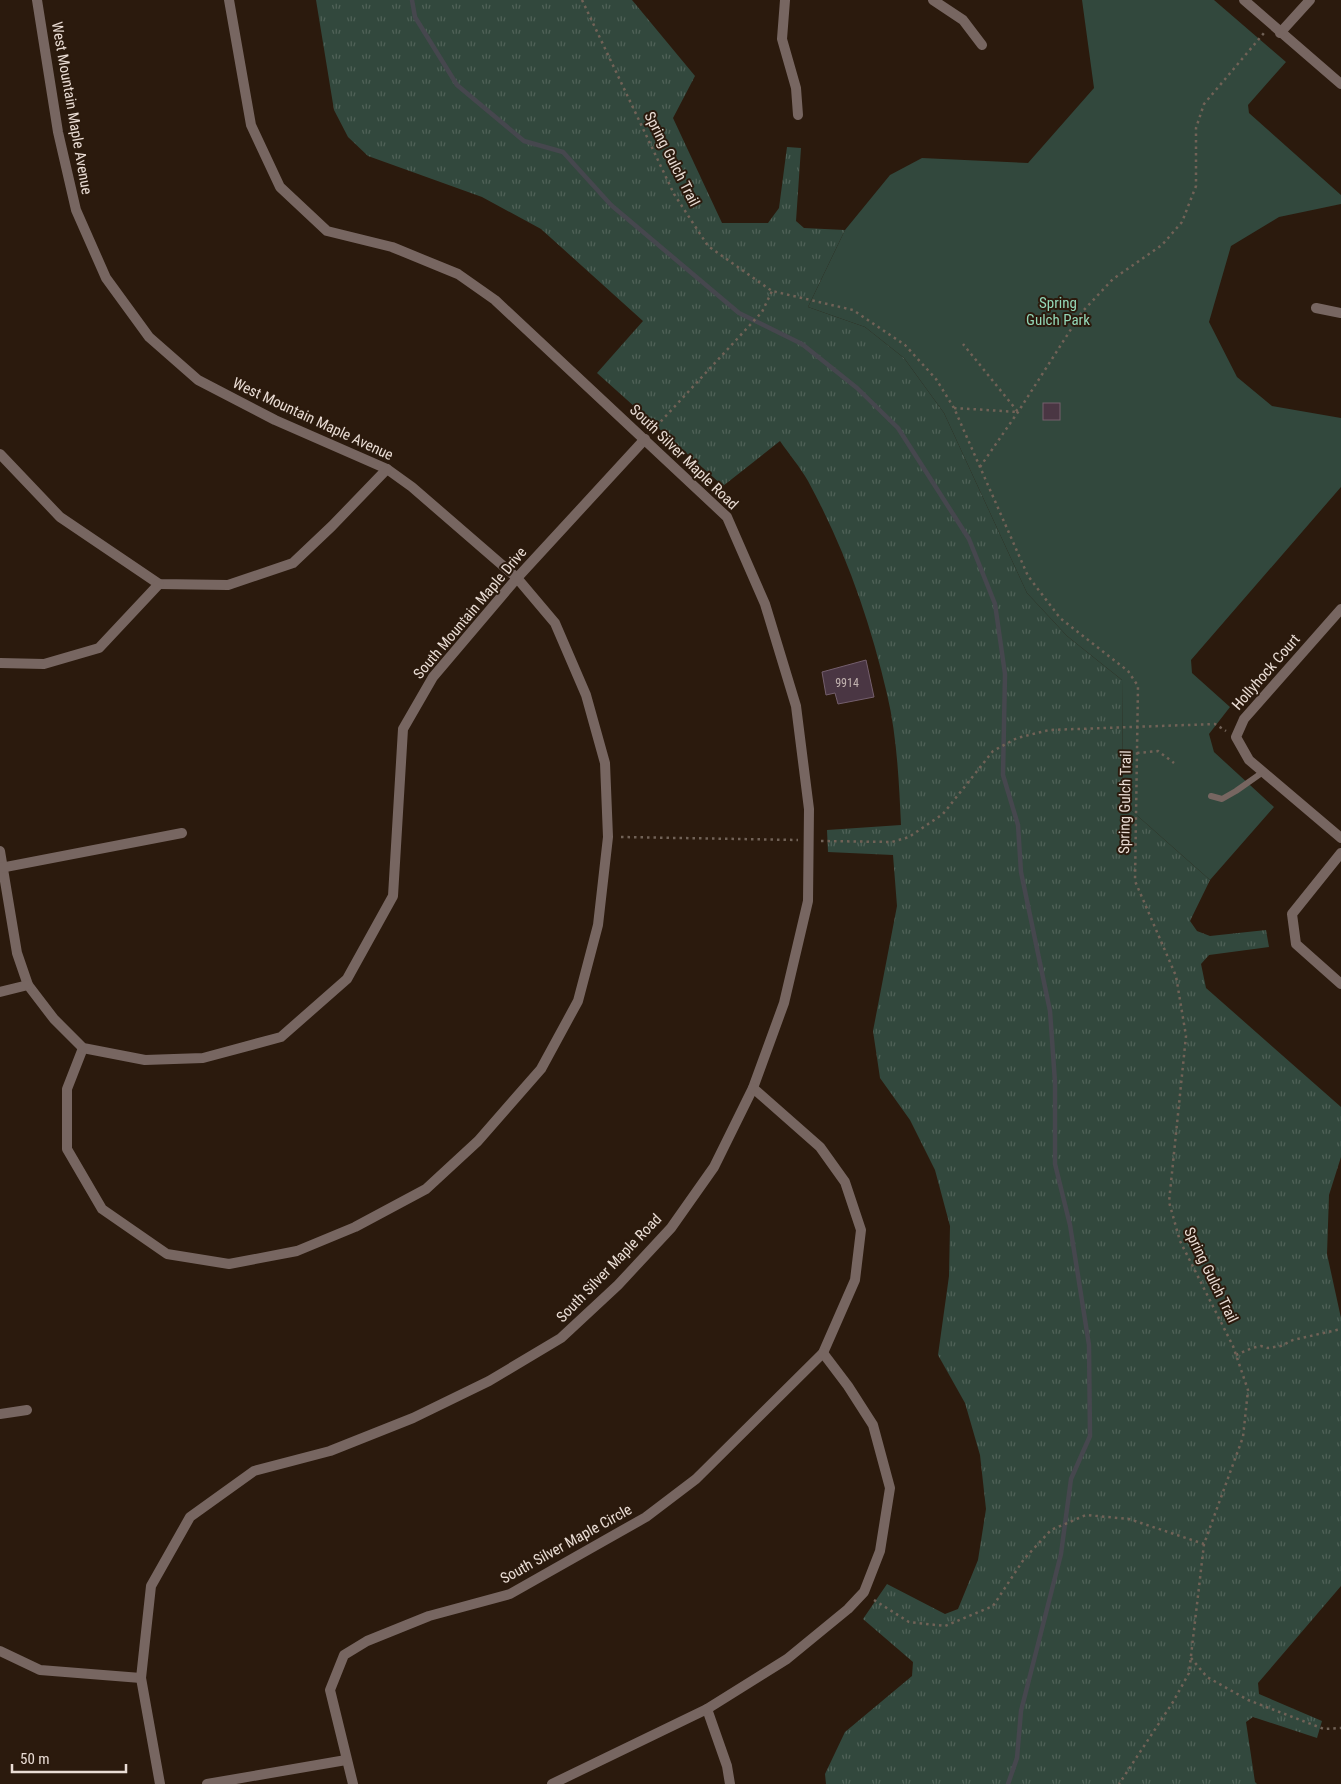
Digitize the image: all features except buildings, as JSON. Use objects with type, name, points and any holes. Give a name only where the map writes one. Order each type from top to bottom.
[{"type":"street","name":"West Mountain Maple Avenue","points":[[37,0],[58,132],[76,210],[106,278],[149,337],[198,380],[274,420],[387,469],[412,487],[517,578],[555,623],[586,695],[605,763],[608,837],[598,925],[578,1001],[541,1069],[478,1141],[426,1189],[355,1227],[296,1251],[230,1264],[167,1254],[102,1209],[67,1149],[67,1089],[83,1048]]},
{"type":"street","name":"South Silver Maple Road","points":[[160,1784],[141,1678],[151,1586],[190,1517],[254,1471],[330,1451],[413,1418],[490,1382],[561,1338],[618,1285],[671,1228],[714,1167],[752,1088],[784,1003],[808,901],[809,809],[796,706],[765,604],[727,517],[496,300],[458,274],[392,247],[327,231],[280,186],[251,125],[229,0]]},
{"type":"street","points":[[785,0],[782,39],[796,88],[798,115]]},
{"type":"street","points":[[933,0],[962,20],[982,45]]},
{"type":"street","points":[[1244,0],[1341,84]]},
{"type":"street","points":[[1280,33],[1310,0]]},
{"type":"street","points":[[1316,308],[1341,313]]},
{"type":"street","name":"South Mountain Maple Drive","points":[[83,1048],[145,1060],[203,1058],[281,1037],[347,978],[392,896],[403,729],[433,677],[517,578],[645,439]]},
{"type":"street","points":[[0,454],[60,517],[159,584],[228,585],[293,563],[387,469]]},
{"type":"street","points":[[0,663],[44,664],[99,648],[159,584]]},
{"type":"street","name":"Hollyhock Court","points":[[1236,737],[1244,719],[1341,609]]},
{"type":"street","points":[[1236,737],[1249,760],[1341,838]]},
{"type":"street","points":[[1,868],[182,834]]},
{"type":"street","points":[[0,851],[1,868],[16,953],[28,984],[54,1019],[83,1048]]},
{"type":"street","points":[[1341,853],[1292,914],[1296,944],[1341,984]]},
{"type":"street","points":[[0,992],[28,984]]},
{"type":"street","name":"South Silver Maple Circle","points":[[352,1784],[330,1690],[344,1655],[367,1640],[429,1616],[510,1594],[646,1517],[696,1479],[823,1353],[855,1280],[861,1230],[845,1182],[820,1147],[752,1088]]},
{"type":"street","points":[[552,1784],[707,1709],[787,1659],[848,1609],[864,1592],[880,1551],[890,1488],[873,1425],[848,1386],[823,1353]]},
{"type":"street","points":[[0,1414],[27,1410]]},
{"type":"street","points":[[0,1651],[40,1670],[141,1678]]},
{"type":"street","points":[[707,1709],[727,1766],[730,1784]]},
{"type":"street","points":[[207,1784],[346,1760]]},
{"type":"lane","points":[[1212,796],[1222,799],[1263,772]]},
{"type":"path","name":"Spring Gulch Trail","points":[[582,0],[679,201],[708,246],[772,291],[853,310],[905,345],[936,379],[954,408],[1028,576],[1060,618],[1128,671],[1138,686],[1134,880],[1176,976],[1186,1036],[1169,1202],[1180,1241],[1233,1346],[1248,1390],[1244,1437],[1204,1544],[1189,1673],[1173,1702],[1119,1784]]},
{"type":"path","points":[[980,467],[1018,412],[1082,312],[1112,280],[1162,245],[1182,222],[1196,186],[1196,128],[1204,104],[1271,24]]},
{"type":"path","points":[[645,439],[762,312],[772,291]]},
{"type":"path","points":[[963,344],[1018,412]]},
{"type":"path","points":[[954,408],[1018,412]]},
{"type":"path","points":[[993,751],[1013,740],[1049,730],[1215,724],[1236,737]]},
{"type":"path","points":[[1137,753],[1158,752],[1174,763]]},
{"type":"path","points":[[1236,1355],[1252,1348],[1281,1346],[1292,1340],[1341,1329]]},
{"type":"path","points":[[864,1592],[909,1622],[945,1626],[993,1606],[1024,1559],[1051,1530],[1086,1515],[1129,1519],[1204,1544]]},
{"type":"path","points":[[1191,1658],[1207,1677],[1248,1700],[1324,1729],[1341,1728]]},
{"type":"green space","points":[[316,0],[632,0],[695,76],[673,118],[722,223],[768,223],[779,208],[787,147],[801,148],[796,221],[804,228],[845,230],[808,307],[865,327],[904,358],[944,413],[1027,593],[1067,636],[1122,680],[1123,803],[1210,880],[1190,921],[1197,931],[1210,936],[1266,930],[1269,947],[1209,955],[1201,964],[1206,988],[1341,1107],[1341,1157],[1329,1195],[1327,1254],[1341,1318],[1341,1586],[1258,1683],[1259,1694],[1322,1721],[1317,1738],[1253,1717],[1246,1722],[1255,1782],[1257,1784],[826,1784],[825,1774],[845,1732],[912,1676],[913,1662],[863,1619],[887,1584],[945,1614],[958,1609],[978,1560],[986,1509],[980,1455],[965,1403],[938,1355],[949,1276],[950,1226],[935,1170],[910,1120],[880,1078],[873,1031],[897,906],[893,855],[828,852],[827,830],[901,825],[893,726],[873,639],[855,584],[821,506],[808,481],[780,441],[723,486],[597,373],[643,321],[541,229],[482,197],[368,156],[348,137],[334,110]]},
{"type":"green space","name":"Spring Gulch Park","points":[[1082,0],[1214,0],[1286,62],[1248,105],[1249,113],[1341,195],[1341,204],[1279,217],[1231,246],[1209,322],[1237,377],[1272,406],[1341,418],[1341,487],[1191,660],[1192,673],[1230,707],[1209,734],[1214,752],[1274,807],[1210,880],[1123,803],[1122,680],[1067,636],[1027,593],[944,413],[904,358],[865,327],[808,307],[845,230],[890,175],[922,158],[1028,163],[1094,88]]},
{"type":"waterway","points":[[412,0],[415,17],[457,85],[524,141],[563,152],[611,205],[739,313],[802,344],[857,388],[898,428],[969,539],[995,604],[1005,674],[1003,775],[1018,825],[1021,872],[1050,1011],[1055,1082],[1055,1164],[1070,1225],[1089,1345],[1090,1436],[1071,1479],[1061,1554],[1021,1711],[1017,1758],[1008,1784]]}]
